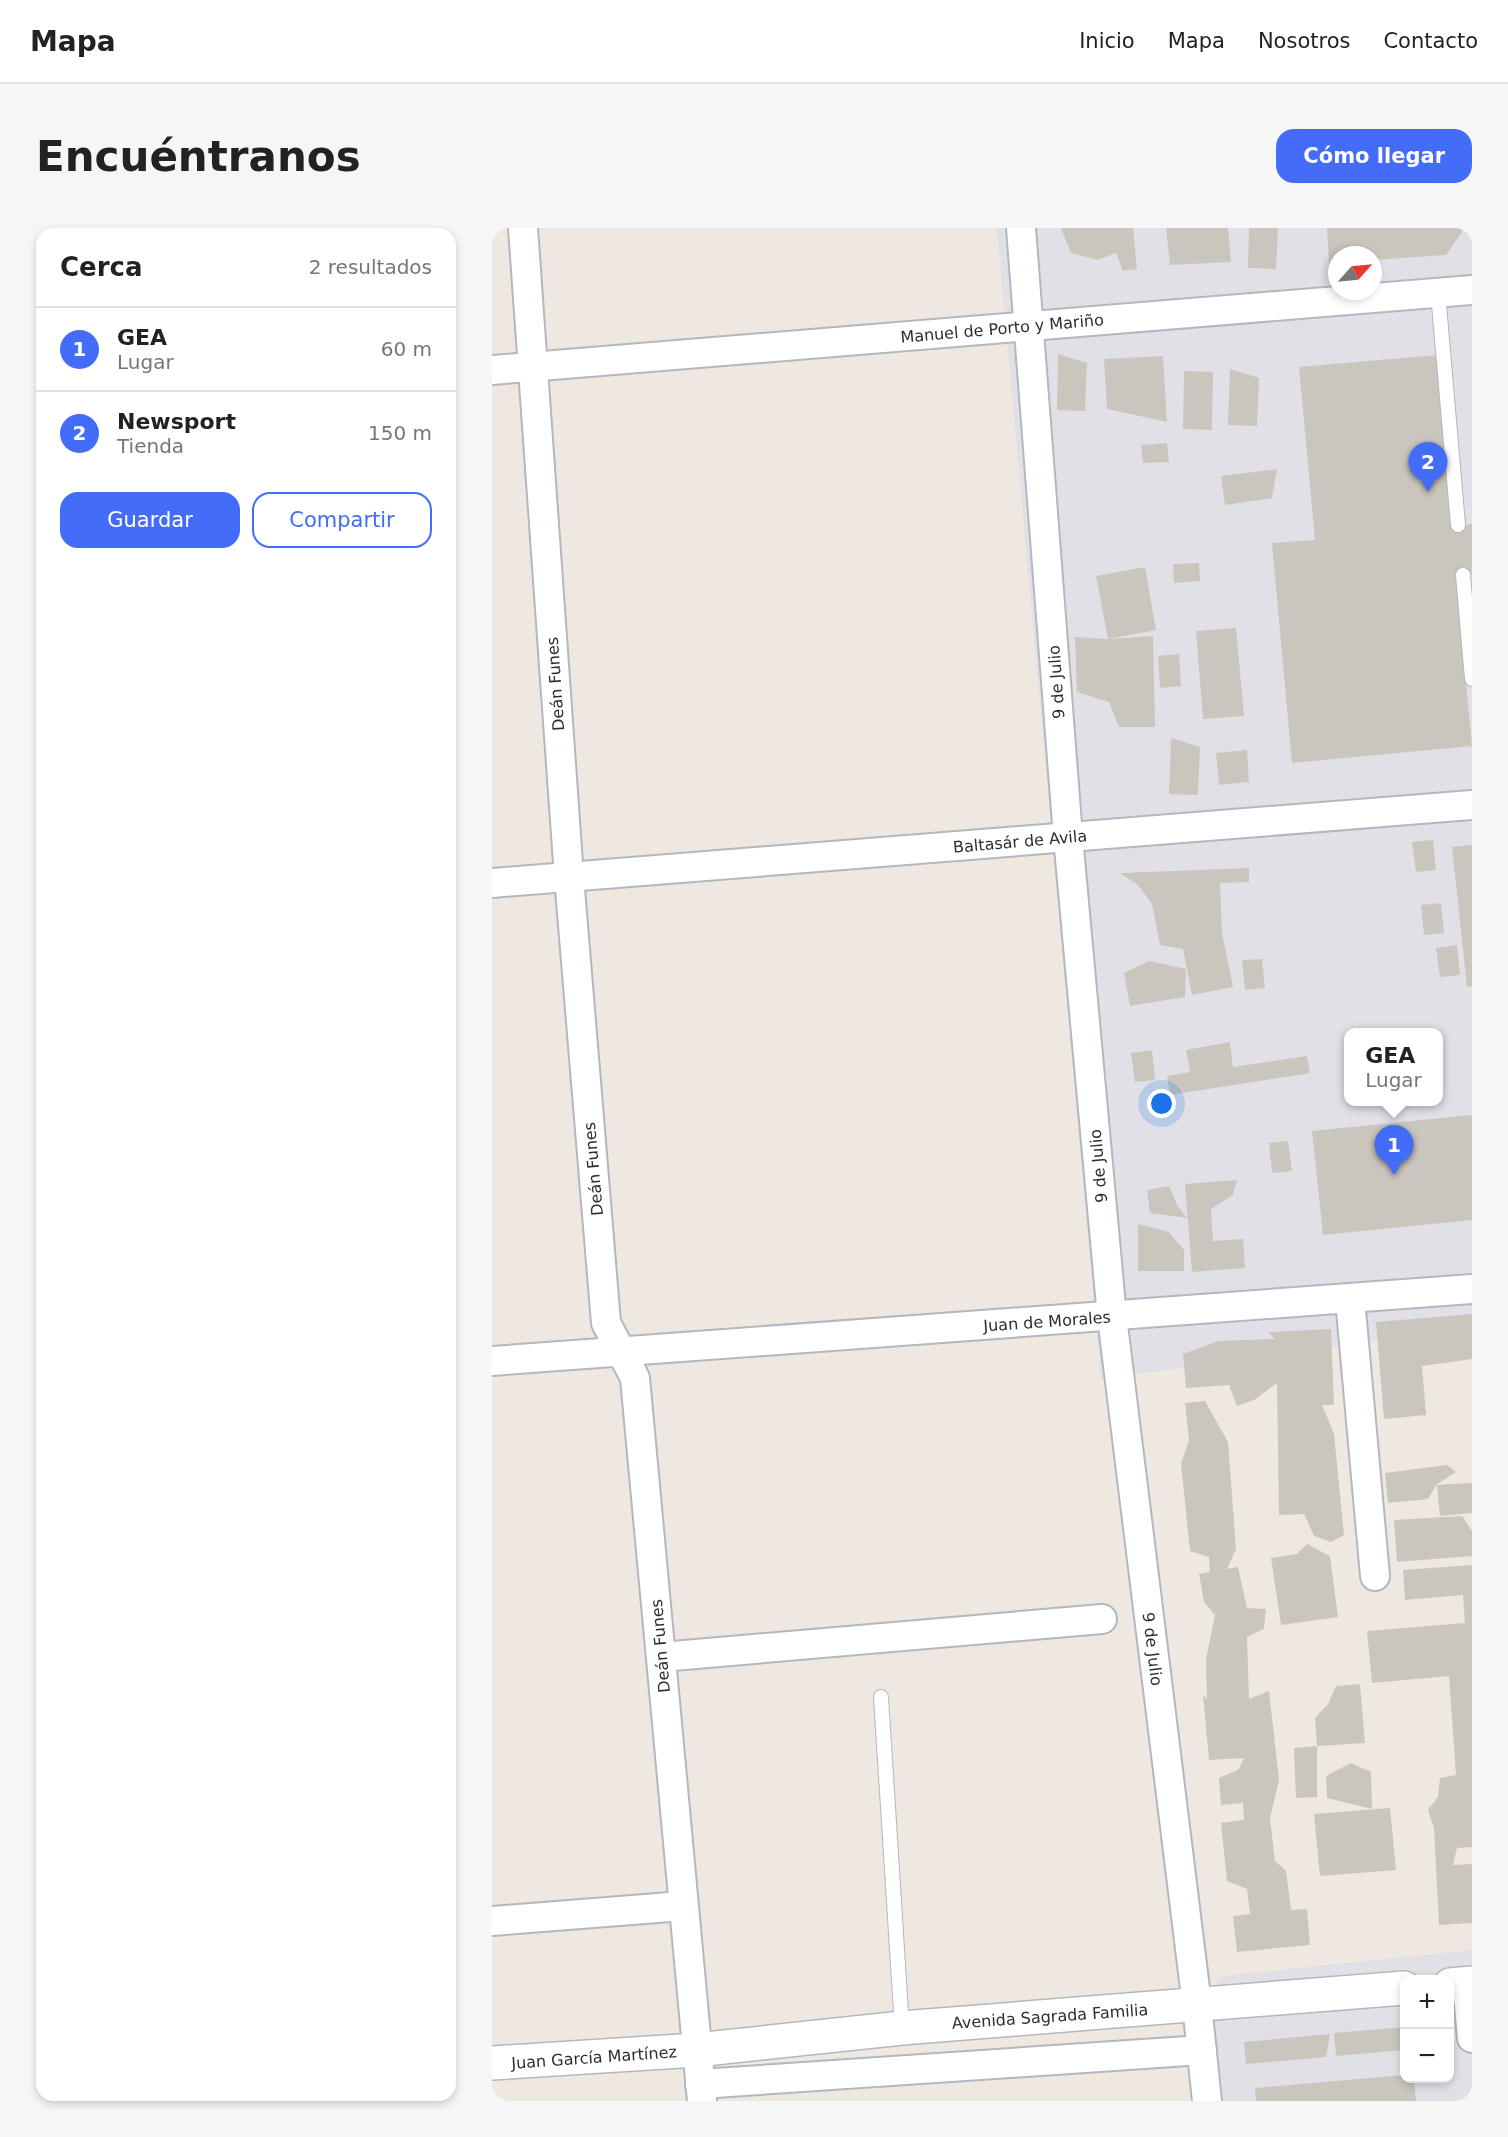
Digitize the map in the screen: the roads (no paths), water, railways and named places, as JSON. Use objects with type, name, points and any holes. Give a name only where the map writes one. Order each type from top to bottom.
[{"type":"main road","name":"Avenida Sagrada Familia","points":[[696,2050],[902,2028],[1400,1989]]},
{"type":"main road","name":"Juan García Martínez","points":[[492,2063],[696,2050]]},
{"type":"street","name":"Deán Funes","points":[[522,228],[569,877],[606,1323],[635,1378],[701,2092]]},
{"type":"street","name":"9 de Julio","points":[[1021,228],[1068,837],[1112,1317],[1207,2101]]},
{"type":"street","name":"Manuel de Porto y Mariño","points":[[492,370],[1472,290]]},
{"type":"street","name":"Baltasár de Avila","points":[[492,883],[1472,805]]},
{"type":"street","name":"Juan de Morales","points":[[492,1361],[1472,1289]]},
{"type":"street","points":[[1350,1299],[1375,1576]]},
{"type":"street","points":[[661,1657],[1102,1619]]},
{"type":"street","points":[[492,1922],[683,1906]]},
{"type":"street","points":[[1463,1984],[1472,2038]]},
{"type":"street","points":[[701,2092],[1202,2050]]},
{"type":"lane","points":[[1438,293],[1458,525]]},
{"type":"lane","points":[[1463,575],[1472,679]]},
{"type":"lane","points":[[881,1697],[902,2028]]},
{"type":"place","name":"Newsport","points":[[1428,492]]},
{"type":"place","name":"GEA","points":[[1394,1175]]}]
